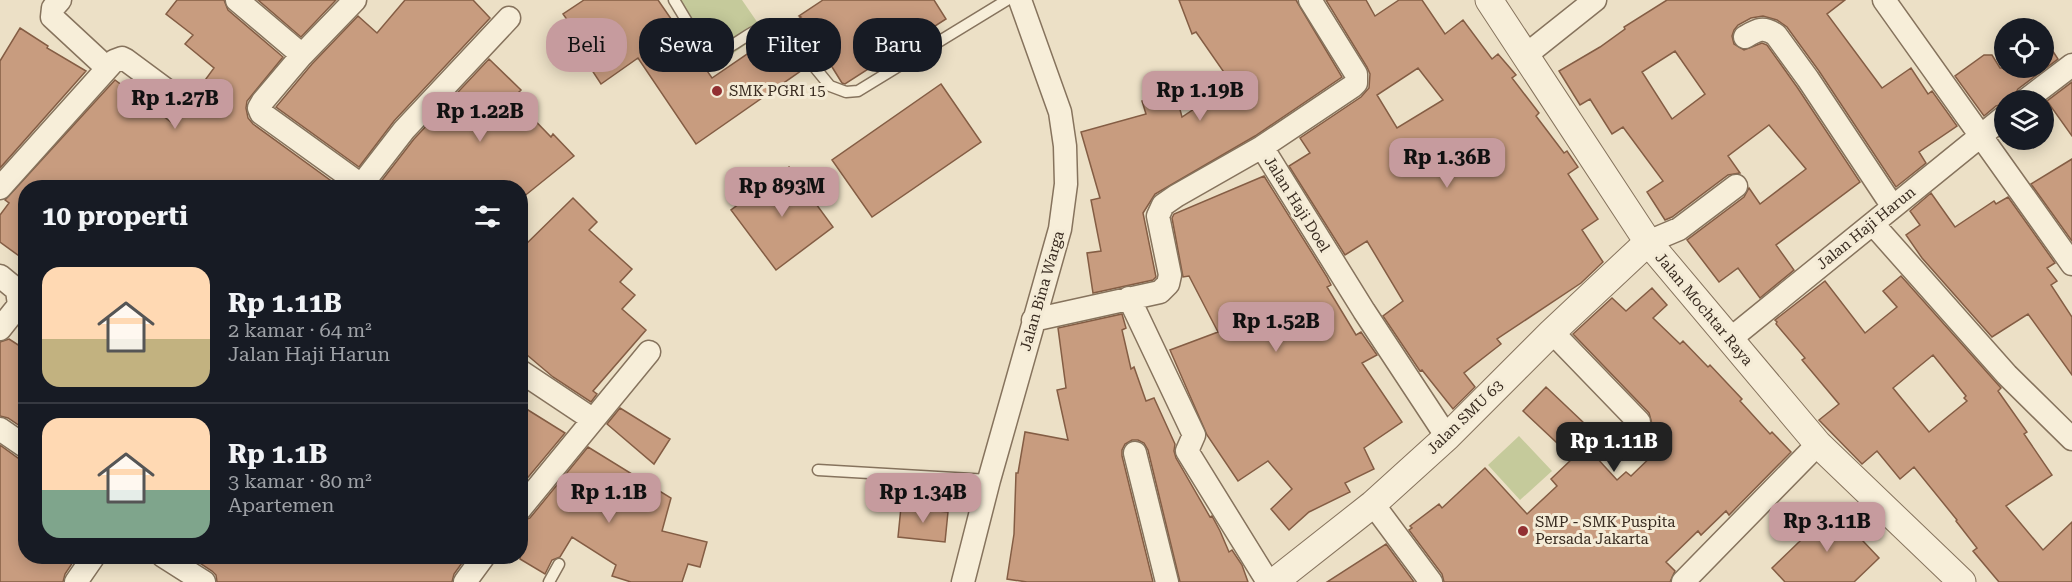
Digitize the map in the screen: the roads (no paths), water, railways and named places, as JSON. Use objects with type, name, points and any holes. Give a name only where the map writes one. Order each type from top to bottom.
[{"type":"street","points":[[60,0],[53,8],[52,17],[107,68]]},
{"type":"street","points":[[237,0],[302,55]]},
{"type":"street","points":[[352,180],[261,113],[259,108],[262,101],[302,55],[355,0]]},
{"type":"street","name":"Jalan Bina Warga","points":[[963,582],[989,480],[1060,229],[1066,184],[1065,146],[1060,112],[1020,0]]},
{"type":"street","name":"Jalan Haji Doel","points":[[1310,0],[1356,74],[1356,83],[1262,147],[1364,311],[1447,437]]},
{"type":"street","name":"Jalan Mochtar Raya","points":[[1489,0],[1648,242],[1818,444],[1962,582]]},
{"type":"street","points":[[1526,55],[1595,0]]},
{"type":"street","points":[[1884,0],[2072,264]]},
{"type":"street","points":[[365,180],[404,130],[509,18]]},
{"type":"street","points":[[1745,37],[1759,29],[1768,30],[1776,35],[1893,207]]},
{"type":"street","points":[[0,188],[114,61],[122,58],[126,60],[176,97]]},
{"type":"street","points":[[2039,90],[2072,65]]},
{"type":"street","name":"Jalan Haji Harun","points":[[1729,340],[1994,125]]},
{"type":"street","points":[[1034,320],[1160,292],[1168,284],[1169,269],[1158,216],[1163,205],[1176,195],[1262,147]]},
{"type":"street","points":[[1648,242],[1678,229],[1736,186]]},
{"type":"street","points":[[1873,224],[2007,375],[2072,439]]},
{"type":"street","name":"Jalan SMU 63","points":[[1274,582],[1373,504],[1447,437],[1552,332],[1648,242]]},
{"type":"street","points":[[0,276],[17,290],[18,298]]},
{"type":"street","points":[[1130,298],[1194,435],[1187,451],[1268,582]]},
{"type":"street","points":[[0,329],[18,306]]},
{"type":"street","points":[[1552,332],[1638,422]]},
{"type":"street","points":[[528,499],[649,352]]},
{"type":"street","points":[[528,375],[592,419]]},
{"type":"street","points":[[0,429],[18,441]]},
{"type":"street","points":[[1683,582],[1818,444]]},
{"type":"street","points":[[1135,453],[1167,582]]},
{"type":"street","points":[[1373,504],[1431,582]]},
{"type":"street","points":[[76,582],[88,564]]},
{"type":"street","points":[[176,564],[204,582]]},
{"type":"street","points":[[465,582],[478,564]]},
{"type":"lane","points":[[674,0],[704,46],[714,51],[723,50],[765,26],[776,26],[785,31],[830,86],[846,92],[858,91],[1007,0]]},
{"type":"lane","points":[[819,470],[989,480]]},
{"type":"lane","points":[[549,582],[559,564]]},
{"type":"place","name":"SMK PGRI 15","points":[[717,91]]},
{"type":"place","name":"SMP - SMK Puspita Persada Jakarta","points":[[1523,531]]}]
